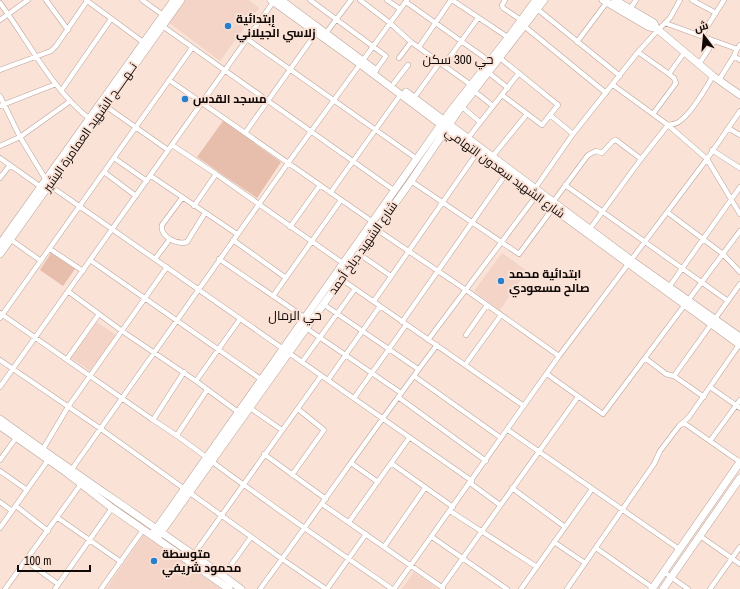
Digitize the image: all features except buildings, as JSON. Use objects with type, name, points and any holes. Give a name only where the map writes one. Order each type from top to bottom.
[{"type":"street","points":[[0,20],[28,0]]},
{"type":"street","points":[[46,0],[68,30]]},
{"type":"street","points":[[142,0],[163,15]]},
{"type":"street","name":"نــهـــــج الشهيد العمامرة البشير","points":[[103,104],[160,24],[163,15],[174,0]]},
{"type":"street","name":"نــهـــــج الشهيد العمامرة البشير","points":[[4,239],[92,121],[143,42],[181,0]]},
{"type":"street","points":[[310,0],[386,56],[376,70]]},
{"type":"street","points":[[326,33],[351,0]]},
{"type":"street","points":[[360,0],[493,106]]},
{"type":"street","points":[[387,0],[400,9]]},
{"type":"street","points":[[419,47],[452,0],[510,39]]},
{"type":"street","points":[[505,0],[502,5],[503,8],[606,93]]},
{"type":"street","name":"شارع الشهيد دباخ أحمد","points":[[209,460],[238,412],[262,380],[306,328],[308,320],[323,304],[359,254],[395,191],[417,159],[445,125],[535,5],[544,0]]},
{"type":"street","points":[[615,0],[654,23],[657,29],[684,53],[740,95]]},
{"type":"street","points":[[630,9],[636,0]]},
{"type":"street","points":[[428,340],[501,242],[574,134],[657,29],[670,18],[679,0]]},
{"type":"street","points":[[692,0],[716,14]]},
{"type":"street","points":[[702,36],[724,0]]},
{"type":"street","points":[[0,70],[51,51],[68,30],[86,1],[143,42]]},
{"type":"street","points":[[0,387],[69,292],[112,228],[151,176],[201,102],[275,1]]},
{"type":"street","name":"شارع الشهيد سعدون التهامي","points":[[275,1],[316,33],[376,70],[394,83],[445,125],[468,138],[479,150],[492,157],[534,192]]},
{"type":"street","name":"شارع الشهيد سعدون التهامي","points":[[275,1],[326,33],[401,94],[479,150],[506,174],[589,231],[714,323],[740,345]]},
{"type":"street","points":[[72,469],[258,204],[406,1],[492,63]]},
{"type":"street","points":[[577,42],[605,1],[648,27],[657,29]]},
{"type":"street","points":[[0,3],[69,102],[92,121]]},
{"type":"street","points":[[535,5],[577,42],[620,76]]},
{"type":"street","points":[[414,98],[461,42],[478,18]]},
{"type":"street","points":[[61,91],[111,19]]},
{"type":"street","points":[[589,231],[641,159],[668,125],[676,124],[684,118],[734,56],[739,47],[714,41],[665,23]]},
{"type":"street","points":[[160,24],[267,102],[395,191]]},
{"type":"street","points":[[245,133],[316,33]]},
{"type":"street","points":[[247,39],[417,159]]},
{"type":"street","name":"شارع الشهيد دباخ أحمد","points":[[157,534],[209,460],[250,408],[344,264],[411,181],[445,125],[462,107],[472,88],[489,73],[492,63],[500,58],[510,39]]},
{"type":"street","points":[[699,64],[714,41]]},
{"type":"street","points":[[399,58],[411,42]]},
{"type":"street","points":[[192,48],[50,249],[1,315],[177,435],[209,460],[305,529],[393,589],[452,509],[559,356],[707,159],[740,111]]},
{"type":"street","points":[[638,52],[674,78],[676,83],[653,114]]},
{"type":"street","points":[[669,74],[684,53]]},
{"type":"street","points":[[734,56],[740,60]]},
{"type":"street","points":[[500,58],[558,105],[542,125],[502,95]]},
{"type":"street","points":[[394,83],[408,66]]},
{"type":"street","points":[[489,73],[508,88]]},
{"type":"street","points":[[468,138],[519,73]]},
{"type":"street","points":[[169,80],[331,192],[408,251],[559,356]]},
{"type":"street","points":[[2,105],[56,84]]},
{"type":"street","points":[[612,85],[668,125],[707,159],[740,214]]},
{"type":"street","points":[[331,192],[401,94]]},
{"type":"street","points":[[0,96],[2,105],[48,182],[80,207],[354,398],[500,504]]},
{"type":"street","points":[[0,146],[20,136],[69,102]]},
{"type":"street","points":[[103,104],[168,150]]},
{"type":"street","points":[[462,107],[480,122]]},
{"type":"street","points":[[492,157],[526,114]]},
{"type":"street","points":[[550,115],[574,134]]},
{"type":"street","points":[[728,128],[740,135]]},
{"type":"street","points":[[411,181],[519,254],[565,185],[588,155],[596,151],[602,153],[613,141],[616,140],[641,159]]},
{"type":"street","points":[[172,145],[344,264]]},
{"type":"street","points":[[374,302],[479,150]]},
{"type":"street","points":[[712,150],[740,168]]},
{"type":"street","points":[[0,158],[41,187]]},
{"type":"street","points":[[114,158],[147,181]]},
{"type":"street","points":[[0,178],[10,165]]},
{"type":"street","points":[[104,172],[136,196]]},
{"type":"street","points":[[194,206],[216,174]]},
{"type":"street","points":[[354,398],[389,348],[437,271],[506,174]]},
{"type":"street","points":[[151,176],[237,234]]},
{"type":"street","name":"نــهـــــج الشهيد العمامرة البشير","points":[[0,254],[4,239],[41,187],[48,182]]},
{"type":"street","points":[[290,227],[320,185]]},
{"type":"street","points":[[565,185],[728,301]]},
{"type":"street","points":[[669,287],[740,187]]},
{"type":"street","points":[[182,198],[162,225],[161,230],[163,234],[170,239],[179,243],[187,242],[205,212]]},
{"type":"street","points":[[273,296],[341,200]]},
{"type":"street","points":[[667,212],[723,254],[740,272]]},
{"type":"street","points":[[546,374],[603,414],[740,231]]},
{"type":"street","points":[[4,239],[40,261]]},
{"type":"street","points":[[155,259],[170,239]]},
{"type":"street","points":[[233,240],[286,278]]},
{"type":"street","points":[[50,249],[83,271]]},
{"type":"street","points":[[359,254],[391,276]]},
{"type":"street","points":[[219,259],[308,320]]},
{"type":"street","points":[[90,260],[262,380]]},
{"type":"street","name":"شارع الشهيد سعدون التهامي","points":[[630,262],[669,287],[686,302]]},
{"type":"street","points":[[43,449],[68,407],[167,267]]},
{"type":"street","points":[[341,279],[524,406]]},
{"type":"street","points":[[674,376],[714,323],[740,284]]},
{"type":"street","points":[[302,362],[355,289]]},
{"type":"street","points":[[69,292],[122,331],[184,372],[238,412]]},
{"type":"street","points":[[323,304],[418,369]]},
{"type":"street","points":[[466,335],[487,305]]},
{"type":"street","points":[[328,380],[380,306]]},
{"type":"street","points":[[67,359],[99,314]]},
{"type":"street","points":[[465,365],[502,315]]},
{"type":"street","points":[[196,381],[240,319]]},
{"type":"street","name":"شارع الشهيد سعدون التهامي","points":[[714,323],[740,337]]},
{"type":"street","points":[[306,328],[372,373],[486,460]]},
{"type":"street","points":[[260,589],[305,529],[382,418],[436,345]]},
{"type":"street","points":[[568,589],[654,464],[660,450],[679,426],[689,417],[740,345]]},
{"type":"street","points":[[645,358],[666,374],[674,376],[704,397]]},
{"type":"street","points":[[0,360],[101,429],[326,589],[366,534]]},
{"type":"street","points":[[153,420],[184,372]]},
{"type":"street","points":[[194,554],[242,484],[321,376]]},
{"type":"street","points":[[414,376],[502,438]]},
{"type":"street","points":[[710,387],[738,407]]},
{"type":"street","points":[[177,435],[207,390]]},
{"type":"street","points":[[322,504],[443,588],[500,504],[578,397]]},
{"type":"street","points":[[710,441],[738,407],[740,400]]},
{"type":"street","points":[[250,408],[282,430]]},
{"type":"street","points":[[292,475],[324,430],[298,409]]},
{"type":"street","points":[[0,419],[72,469],[229,589]]},
{"type":"street","points":[[596,548],[652,588],[664,572],[740,462],[684,423]]},
{"type":"street","points":[[0,426],[144,530],[157,534],[194,554],[241,589]]},
{"type":"street","points":[[508,430],[679,549]]},
{"type":"street","points":[[0,460],[16,438]]},
{"type":"street","points":[[349,522],[409,438]]},
{"type":"street","points":[[264,454],[326,499]]},
{"type":"street","points":[[0,528],[48,460]]},
{"type":"street","points":[[351,463],[378,482]]},
{"type":"street","points":[[391,463],[481,532],[537,567]]},
{"type":"street","points":[[0,471],[26,490]]},
{"type":"street","points":[[663,589],[739,482]]},
{"type":"street","points":[[0,585],[5,589],[58,518],[81,484]]},
{"type":"street","points":[[384,547],[425,488]]},
{"type":"street","points":[[512,488],[565,527]]},
{"type":"street","points":[[521,589],[592,489]]},
{"type":"street","points":[[0,502],[12,511]]},
{"type":"street","points":[[16,506],[48,531]]},
{"type":"street","points":[[55,589],[112,508]]},
{"type":"street","points":[[58,518],[121,562]]},
{"type":"street","points":[[101,589],[144,530]]},
{"type":"street","points":[[223,576],[250,536]]},
{"type":"street","points":[[700,536],[740,564]]},
{"type":"street","points":[[432,537],[507,589]]},
{"type":"street","points":[[554,542],[585,563]]},
{"type":"street","points":[[710,589],[740,547]]},
{"type":"street","points":[[26,562],[58,584]]},
{"type":"street","points":[[664,572],[688,589]]},
{"type":"street","points":[[313,589],[317,584]]},
{"type":"shaded area","points":[[184,0],[249,0],[259,8],[220,61],[168,22]]},
{"type":"shaded area","points":[[223,121],[281,162],[257,198],[197,157]]},
{"type":"shaded area","points":[[51,253],[75,269],[63,286],[40,270]]},
{"type":"shaded area","name":"ابتدائية محمد صالح مسعودي","points":[[502,253],[527,271],[500,310],[474,291]]},
{"type":"shaded area","points":[[97,322],[116,335],[90,371],[71,358]]},
{"type":"shaded area","name":"متوسطة محمود شريفي","points":[[144,534],[221,589],[106,589]]},
{"type":"shaded area","points":[[414,572],[438,589],[402,589]]},
{"type":"place","name":"إبتدائية زلاسي الجيلاني","points":[[228,26]]},
{"type":"place","name":"مسجد القدس","points":[[185,99]]},
{"type":"place","name":"ابتدائية محمد صالح مسعودي","points":[[501,281]]},
{"type":"place","name":"متوسطة محمود شريفي","points":[[154,561]]},
{"type":"district","name":"حي 300 سكن","points":[[458,59]]},
{"type":"district","name":"حي الرمال","points":[[295,315]]}]
